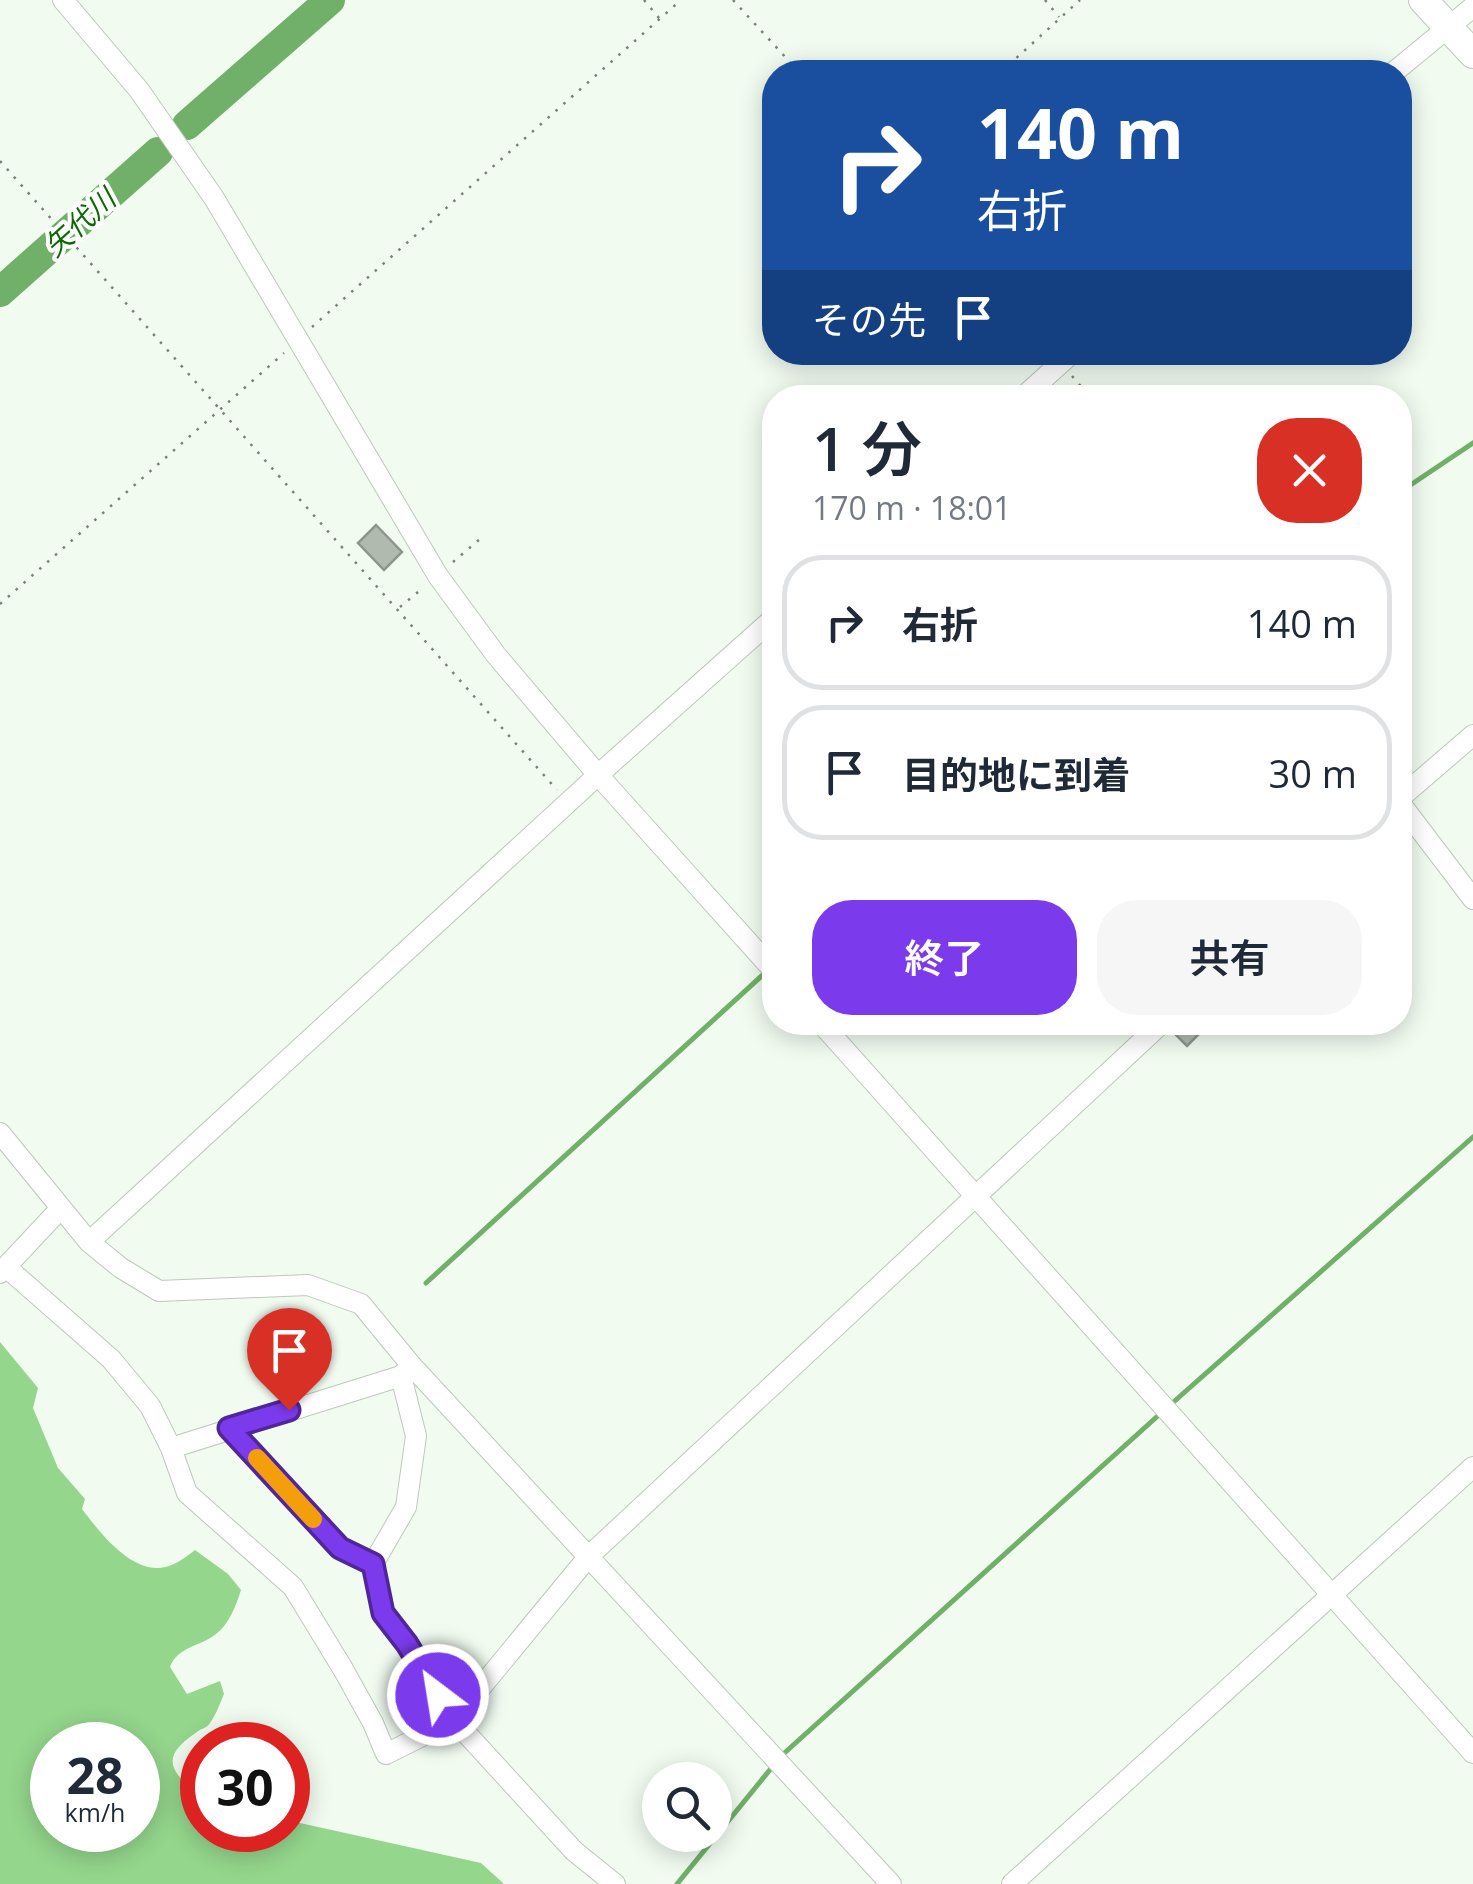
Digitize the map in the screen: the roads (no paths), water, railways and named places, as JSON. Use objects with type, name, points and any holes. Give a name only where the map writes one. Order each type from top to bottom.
[{"type":"main road","points":[[1423,0],[1473,54]]},
{"type":"street","points":[[63,0],[139,90],[214,198],[438,576],[496,655],[762,958]]},
{"type":"street","points":[[1408,60],[1473,6]]},
{"type":"street","points":[[1037,385],[1059,365]]},
{"type":"street","points":[[90,1242],[762,629]]},
{"type":"street","points":[[1412,789],[1473,735]]},
{"type":"street","points":[[1412,816],[1473,899]]},
{"type":"street","points":[[832,1035],[1473,1754]]},
{"type":"street","points":[[61,1208],[3,1270],[111,1360],[150,1406],[171,1448],[187,1494],[293,1588],[336,1654],[386,1754],[454,1720],[589,1556],[1149,1035]]},
{"type":"street","points":[[0,1133],[90,1242],[159,1292],[308,1286],[361,1304],[406,1371],[589,1556],[890,1884]]},
{"type":"street","points":[[171,1448],[406,1371]]},
{"type":"street","points":[[406,1371],[416,1436],[406,1507],[373,1564],[383,1613],[454,1720],[574,1851],[615,1884]]},
{"type":"street","points":[[229,1428],[340,1548],[373,1564]]},
{"type":"street","points":[[1012,1884],[1473,1466]]},
{"type":"waterway","points":[[187,125],[330,0]]},
{"type":"waterway","name":"矢代川","points":[[0,292],[158,152]]},
{"type":"waterway","points":[[1412,484],[1473,443]]},
{"type":"waterway","points":[[426,1283],[762,976]]},
{"type":"waterway","points":[[1169,1406],[1473,1137]]},
{"type":"waterway","points":[[780,1757],[1161,1413]]},
{"type":"waterway","points":[[677,1884],[773,1766]]}]
